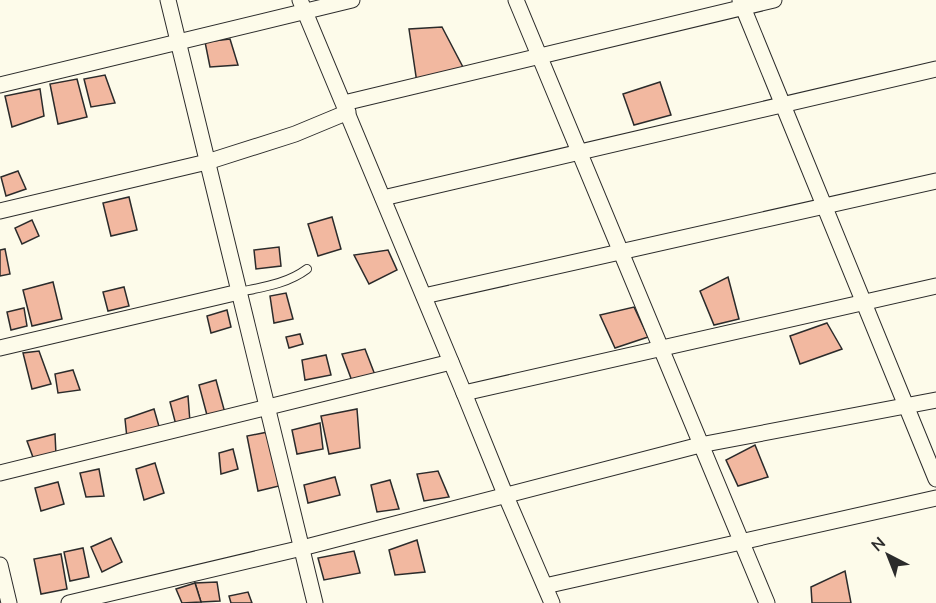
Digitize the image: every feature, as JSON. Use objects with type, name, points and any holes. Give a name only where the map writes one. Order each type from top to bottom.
[{"type":"street","points":[[168,0],[315,603]]},
{"type":"street","points":[[0,85],[178,43],[303,6],[352,0]]},
{"type":"street","points":[[516,0],[767,603]]},
{"type":"street","points":[[0,211],[207,162],[295,134],[346,108],[742,4],[774,0]]},
{"type":"street","points":[[742,4],[936,479]]},
{"type":"street","points":[[303,6],[552,603]]},
{"type":"street","points":[[383,198],[936,69]]},
{"type":"street","points":[[424,296],[936,181]]},
{"type":"street","points":[[464,393],[936,286]]},
{"type":"street","points":[[0,348],[239,292]]},
{"type":"street","points":[[0,473],[451,362]]},
{"type":"street","points":[[69,603],[302,548],[700,445],[936,400]]},
{"type":"street","points":[[545,586],[936,498]]},
{"type":"street","points":[[0,565],[9,603]]},
{"type":"lane","points":[[239,292],[280,283],[298,276],[307,269]]},
{"type":"building","points":[[442,27],[465,71],[417,83],[409,29]]},
{"type":"building","points":[[230,39],[238,65],[210,67],[205,42]]},
{"type":"building","points":[[105,75],[115,103],[91,107],[84,79]]},
{"type":"building","points":[[77,79],[87,117],[58,124],[50,84]]},
{"type":"building","points":[[660,82],[671,115],[634,125],[623,94]]},
{"type":"building","points":[[40,89],[44,116],[12,127],[5,96]]},
{"type":"building","points":[[18,171],[26,189],[6,196],[1,177]]},
{"type":"building","points":[[129,197],[137,230],[111,236],[103,203]]},
{"type":"building","points":[[332,217],[341,249],[318,256],[308,224]]},
{"type":"building","points":[[32,220],[39,236],[22,244],[15,228]]},
{"type":"building","points":[[279,247],[281,266],[256,269],[254,250]]},
{"type":"building","points":[[5,249],[10,274],[0,276],[0,250]]},
{"type":"building","points":[[388,250],[397,270],[369,284],[354,255]]},
{"type":"building","points":[[728,277],[739,319],[714,325],[700,291]]},
{"type":"building","points":[[53,282],[62,319],[32,326],[23,290]]},
{"type":"building","points":[[124,287],[129,306],[108,311],[103,292]]},
{"type":"building","points":[[286,293],[293,319],[274,323],[270,296]]},
{"type":"building","points":[[634,307],[648,337],[615,348],[600,315]]},
{"type":"building","points":[[24,308],[27,326],[11,330],[7,312]]},
{"type":"building","points":[[227,310],[231,327],[211,333],[207,316]]},
{"type":"building","points":[[827,323],[842,349],[800,364],[790,336]]},
{"type":"building","points":[[300,334],[303,344],[289,348],[286,337]]},
{"type":"building","points":[[365,349],[375,375],[352,381],[342,354]]},
{"type":"building","points":[[39,351],[51,384],[32,389],[23,353]]},
{"type":"building","points":[[326,355],[331,375],[305,380],[302,360]]},
{"type":"building","points":[[73,370],[80,390],[58,393],[55,374]]},
{"type":"building","points":[[216,380],[225,413],[208,419],[199,385]]},
{"type":"building","points":[[188,396],[190,422],[177,429],[170,402]]},
{"type":"building","points":[[154,409],[160,430],[127,438],[125,419]]},
{"type":"building","points":[[357,409],[360,448],[329,454],[321,416]]},
{"type":"building","points":[[320,423],[323,449],[297,454],[292,430]]},
{"type":"building","points":[[268,432],[279,486],[258,491],[247,436]]},
{"type":"building","points":[[55,434],[56,455],[34,460],[27,441]]},
{"type":"building","points":[[755,445],[768,477],[738,486],[726,460]]},
{"type":"building","points":[[233,449],[238,469],[221,474],[219,453]]},
{"type":"building","points":[[155,463],[164,493],[144,500],[136,469]]},
{"type":"building","points":[[99,469],[104,496],[86,497],[80,473]]},
{"type":"building","points":[[438,471],[449,497],[424,501],[417,474]]},
{"type":"building","points":[[335,477],[340,495],[308,503],[304,485]]},
{"type":"building","points":[[390,480],[399,509],[377,512],[371,485]]},
{"type":"building","points":[[58,482],[64,504],[41,511],[35,488]]},
{"type":"building","points":[[111,538],[122,562],[102,572],[91,547]]},
{"type":"building","points":[[417,540],[425,572],[395,575],[389,550]]},
{"type":"building","points":[[83,548],[89,577],[70,581],[64,552]]},
{"type":"building","points":[[354,551],[360,573],[324,580],[318,558]]},
{"type":"building","points":[[61,554],[67,589],[41,594],[34,559]]},
{"type":"building","points":[[845,571],[851,603],[812,603],[811,587]]},
{"type":"building","points":[[217,582],[220,601],[201,602],[195,583]]},
{"type":"building","points":[[195,583],[201,602],[182,603],[176,589]]},
{"type":"building","points":[[248,592],[252,603],[231,603],[229,596]]}]
